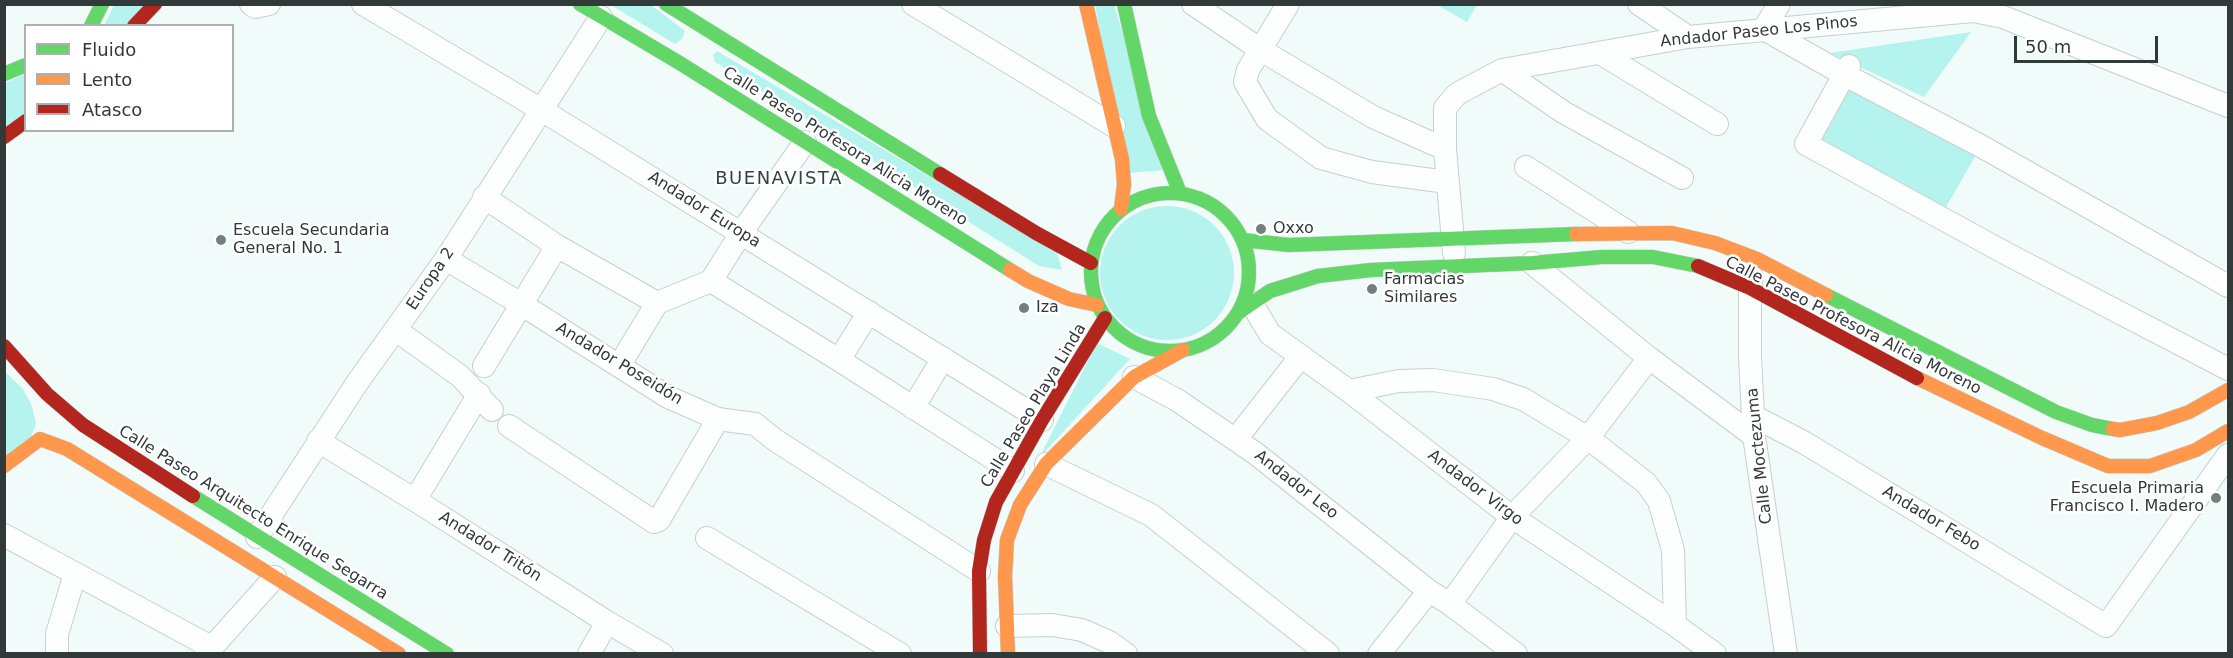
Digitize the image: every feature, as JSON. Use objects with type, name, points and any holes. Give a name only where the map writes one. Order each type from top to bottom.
[{"type":"street","points":[[92,24],[102,4]]},
{"type":"street","points":[[136,24],[155,4]]},
{"type":"street","points":[[251,4],[255,7],[269,4]]},
{"type":"street","name":"Andador Europa","points":[[363,4],[540,109],[1042,420]]},
{"type":"street","name":"Calle Paseo Profesora Alicia Moreno","points":[[580,4],[681,58],[805,142],[1029,281],[1069,299],[1097,304]]},
{"type":"street","name":"Calle Paseo Profesora Alicia Moreno","points":[[666,4],[697,30],[1026,227],[1091,263]]},
{"type":"street","points":[[913,4],[1114,126]]},
{"type":"street","points":[[1086,4],[1122,159],[1124,184],[1121,209]]},
{"type":"street","points":[[1124,4],[1149,116],[1180,193]]},
{"type":"street","points":[[1193,4],[1261,50],[1373,117],[1445,149]]},
{"type":"street","points":[[1288,4],[1248,70],[1245,82],[1267,119],[1321,158],[1372,172],[1447,182]]},
{"type":"street","points":[[1639,4],[1688,38]]},
{"type":"street","points":[[1779,4],[1764,29],[1847,71],[2229,286]]},
{"type":"street","name":"Andador Paseo Los Pinos","points":[[1455,266],[1447,182],[1445,108],[1457,94],[1502,70],[1688,38],[1945,9],[1973,11],[2003,17],[2229,106]]},
{"type":"street","name":"Europa 2","points":[[257,537],[357,383],[446,259],[601,17]]},
{"type":"street","points":[[1600,53],[1717,124]]},
{"type":"street","points":[[4,74],[24,66]]},
{"type":"street","points":[[1502,70],[1563,112],[1682,178]]},
{"type":"street","points":[[1847,71],[1806,144],[2007,254],[2229,369]]},
{"type":"street","points":[[4,137],[24,122]]},
{"type":"street","points":[[619,366],[657,303],[711,281],[741,233],[805,142]]},
{"type":"street","points":[[1527,167],[1628,232]]},
{"type":"street","points":[[1008,654],[1005,576],[1007,540],[1020,506],[1046,464],[1134,377],[1183,350],[1214,337],[1245,308],[1249,264],[1243,240],[1233,222],[1218,208],[1200,198],[1180,193],[1160,193],[1139,199],[1121,209],[1107,224],[1096,242],[1091,263],[1092,284],[1097,304],[1105,318],[1126,338],[1154,350],[1183,350]]},
{"type":"street","points":[[484,197],[557,246],[657,303]]},
{"type":"street","name":"Calle Paseo Profesora Alicia Moreno","points":[[1243,240],[1289,244],[1628,232],[1672,233],[1715,243],[1757,259],[2004,387],[2056,412],[2092,425],[2120,430],[2157,423],[2189,412],[2229,390]]},
{"type":"street","points":[[484,366],[557,246]]},
{"type":"street","name":"Calle Paseo Profesora Alicia Moreno","points":[[1245,308],[1270,291],[1318,276],[1371,270],[1532,263],[1602,257],[1653,257],[1695,265],[1750,288],[1915,377],[2042,438],[2108,466],[2150,466],[2196,450],[2229,431]]},
{"type":"street","name":"Andador Poseidón","points":[[446,259],[668,397],[718,419],[754,424],[775,441],[980,571]]},
{"type":"street","name":"Calle Moctezuma","points":[[1757,259],[1750,288],[1750,357],[1754,426],[1788,652]]},
{"type":"street","name":"Andador Febo","points":[[1532,263],[1649,358],[1754,426],[1805,443],[2106,626],[2229,454]]},
{"type":"street","points":[[711,281],[1013,471]]},
{"type":"street","name":"Andador Virgo","points":[[1245,308],[1269,334],[1512,517],[1675,625],[1714,654]]},
{"type":"street","points":[[839,360],[869,312]]},
{"type":"street","name":"Calle Paseo Playa Linda","points":[[980,654],[980,571],[984,540],[996,502],[1042,420],[1105,318]]},
{"type":"street","points":[[396,330],[460,376],[486,402],[416,500]]},
{"type":"street","name":"Calle Paseo Arquitecto Enrique Segarra","points":[[4,346],[47,394],[83,425],[257,537],[447,654]]},
{"type":"street","points":[[1236,440],[1301,356]]},
{"type":"street","points":[[914,408],[943,358]]},
{"type":"street","points":[[1450,604],[1512,517],[1588,438],[1649,358]]},
{"type":"street","name":"Andador Leo","points":[[1134,377],[1177,400],[1256,453],[1429,591],[1516,654]]},
{"type":"street","points":[[1349,392],[1399,381],[1433,380],[1493,389],[1523,399],[1588,438],[1646,483],[1659,501],[1673,550],[1675,625]]},
{"type":"street","points":[[4,466],[40,439],[46,431],[47,394]]},
{"type":"street","points":[[509,426],[657,522],[718,419]]},
{"type":"street","points":[[40,439],[67,449],[91,462],[399,654]]},
{"type":"street","name":"Andador Tritón","points":[[318,441],[662,654]]},
{"type":"street","points":[[1046,464],[1151,514],[1328,654]]},
{"type":"street","points":[[4,535],[209,650],[276,577]]},
{"type":"street","points":[[707,538],[900,654]]},
{"type":"street","points":[[57,654],[57,634],[75,574]]},
{"type":"street","points":[[1379,654],[1429,591]]},
{"type":"street","points":[[589,654],[608,622]]},
{"type":"street","points":[[1007,626],[1052,625],[1082,630],[1108,642],[1126,654]]},
{"type":"shaded area","points":[[1477,4],[1467,22],[1437,5]]},
{"type":"shaded area","points":[[114,5],[149,5],[132,24],[105,24]]},
{"type":"shaded area","points":[[611,5],[651,5],[685,31],[682,39],[675,44]]},
{"type":"shaded area","points":[[1095,5],[1114,5],[1165,170],[1128,173]]},
{"type":"shaded area","points":[[1971,32],[1924,97],[1830,53]]},
{"type":"shaded area","points":[[717,51],[1057,252],[1062,270],[1039,266],[715,62],[713,55]]},
{"type":"shaded area","points":[[24,74],[24,113],[5,129],[5,83]]},
{"type":"shaded area","points":[[1845,75],[1981,146],[1941,216],[1806,144]]},
{"type":"shaded area","points":[[1167,206],[1192,211],[1214,226],[1229,248],[1234,273],[1229,298],[1214,320],[1192,335],[1167,340],[1142,335],[1120,320],[1105,298],[1100,273],[1105,248],[1120,226],[1142,211]]},
{"type":"shaded area","points":[[1097,343],[1130,359],[1039,458]]},
{"type":"shaded area","points":[[4,371],[23,389],[32,406],[36,424],[28,444],[4,458]]},
{"type":"traffic: fast","points":[[92,24],[102,4]]},
{"type":"traffic: fast","points":[[580,4],[678,62],[1010,270]]},
{"type":"traffic: fast","points":[[666,4],[940,174]]},
{"type":"traffic: fast","points":[[1124,4],[1149,116],[1180,193]]},
{"type":"traffic: fast","points":[[4,74],[24,66]]},
{"type":"traffic: fast","points":[[1170,193],[1200,199],[1214,206],[1226,216],[1236,228],[1243,242],[1249,272],[1243,302],[1236,316],[1226,328],[1214,338],[1200,345],[1170,351],[1140,345],[1126,338],[1114,328],[1104,316],[1097,302],[1091,272],[1097,242],[1104,228],[1114,216],[1126,206],[1140,199],[1170,193]]},
{"type":"traffic: fast","points":[[1243,240],[1289,245],[1576,234]]},
{"type":"traffic: fast","points":[[1238,313],[1270,291],[1318,276],[1371,270],[1532,263],[1602,257],[1653,257],[1698,266]]},
{"type":"traffic: fast","points":[[1826,295],[2056,412],[2092,425],[2113,429]]},
{"type":"traffic: fast","points":[[193,496],[447,654]]},
{"type":"traffic: slow","points":[[1086,4],[1122,159],[1124,184],[1121,209]]},
{"type":"traffic: slow","points":[[1576,234],[1672,233],[1715,243],[1757,259],[1826,295]]},
{"type":"traffic: slow","points":[[1010,270],[1028,281],[1069,299],[1097,305]]},
{"type":"traffic: slow","points":[[1008,654],[1005,576],[1007,540],[1020,505],[1046,464],[1134,377],[1183,350]]},
{"type":"traffic: slow","points":[[1917,378],[2042,438],[2108,466],[2150,466],[2196,450],[2228,431]]},
{"type":"traffic: slow","points":[[2113,429],[2120,430],[2157,423],[2189,412],[2228,390]]},
{"type":"traffic: slow","points":[[4,466],[40,439],[67,449],[399,654]]},
{"type":"traffic: jam","points":[[136,24],[155,4]]},
{"type":"traffic: jam","points":[[4,137],[24,122]]},
{"type":"traffic: jam","points":[[940,174],[1036,233],[1091,263]]},
{"type":"traffic: jam","points":[[1698,266],[1750,288],[1917,378]]},
{"type":"traffic: jam","points":[[980,654],[979,571],[984,540],[996,502],[1042,420],[1105,318]]},
{"type":"traffic: jam","points":[[4,346],[47,394],[83,425],[193,496]]},
{"type":"place","name":"Oxxo","points":[[1261,229]]},
{"type":"place","name":"Escuela Secundaria General No. 1","points":[[221,240]]},
{"type":"place","name":"Farmacias Similares","points":[[1372,289]]},
{"type":"place","name":"Iza","points":[[1024,308]]},
{"type":"place","name":"Escuela Primaria Francisco I. Madero","points":[[2216,498]]},
{"type":"district","name":"BUENAVISTA","points":[[779,179]]}]
